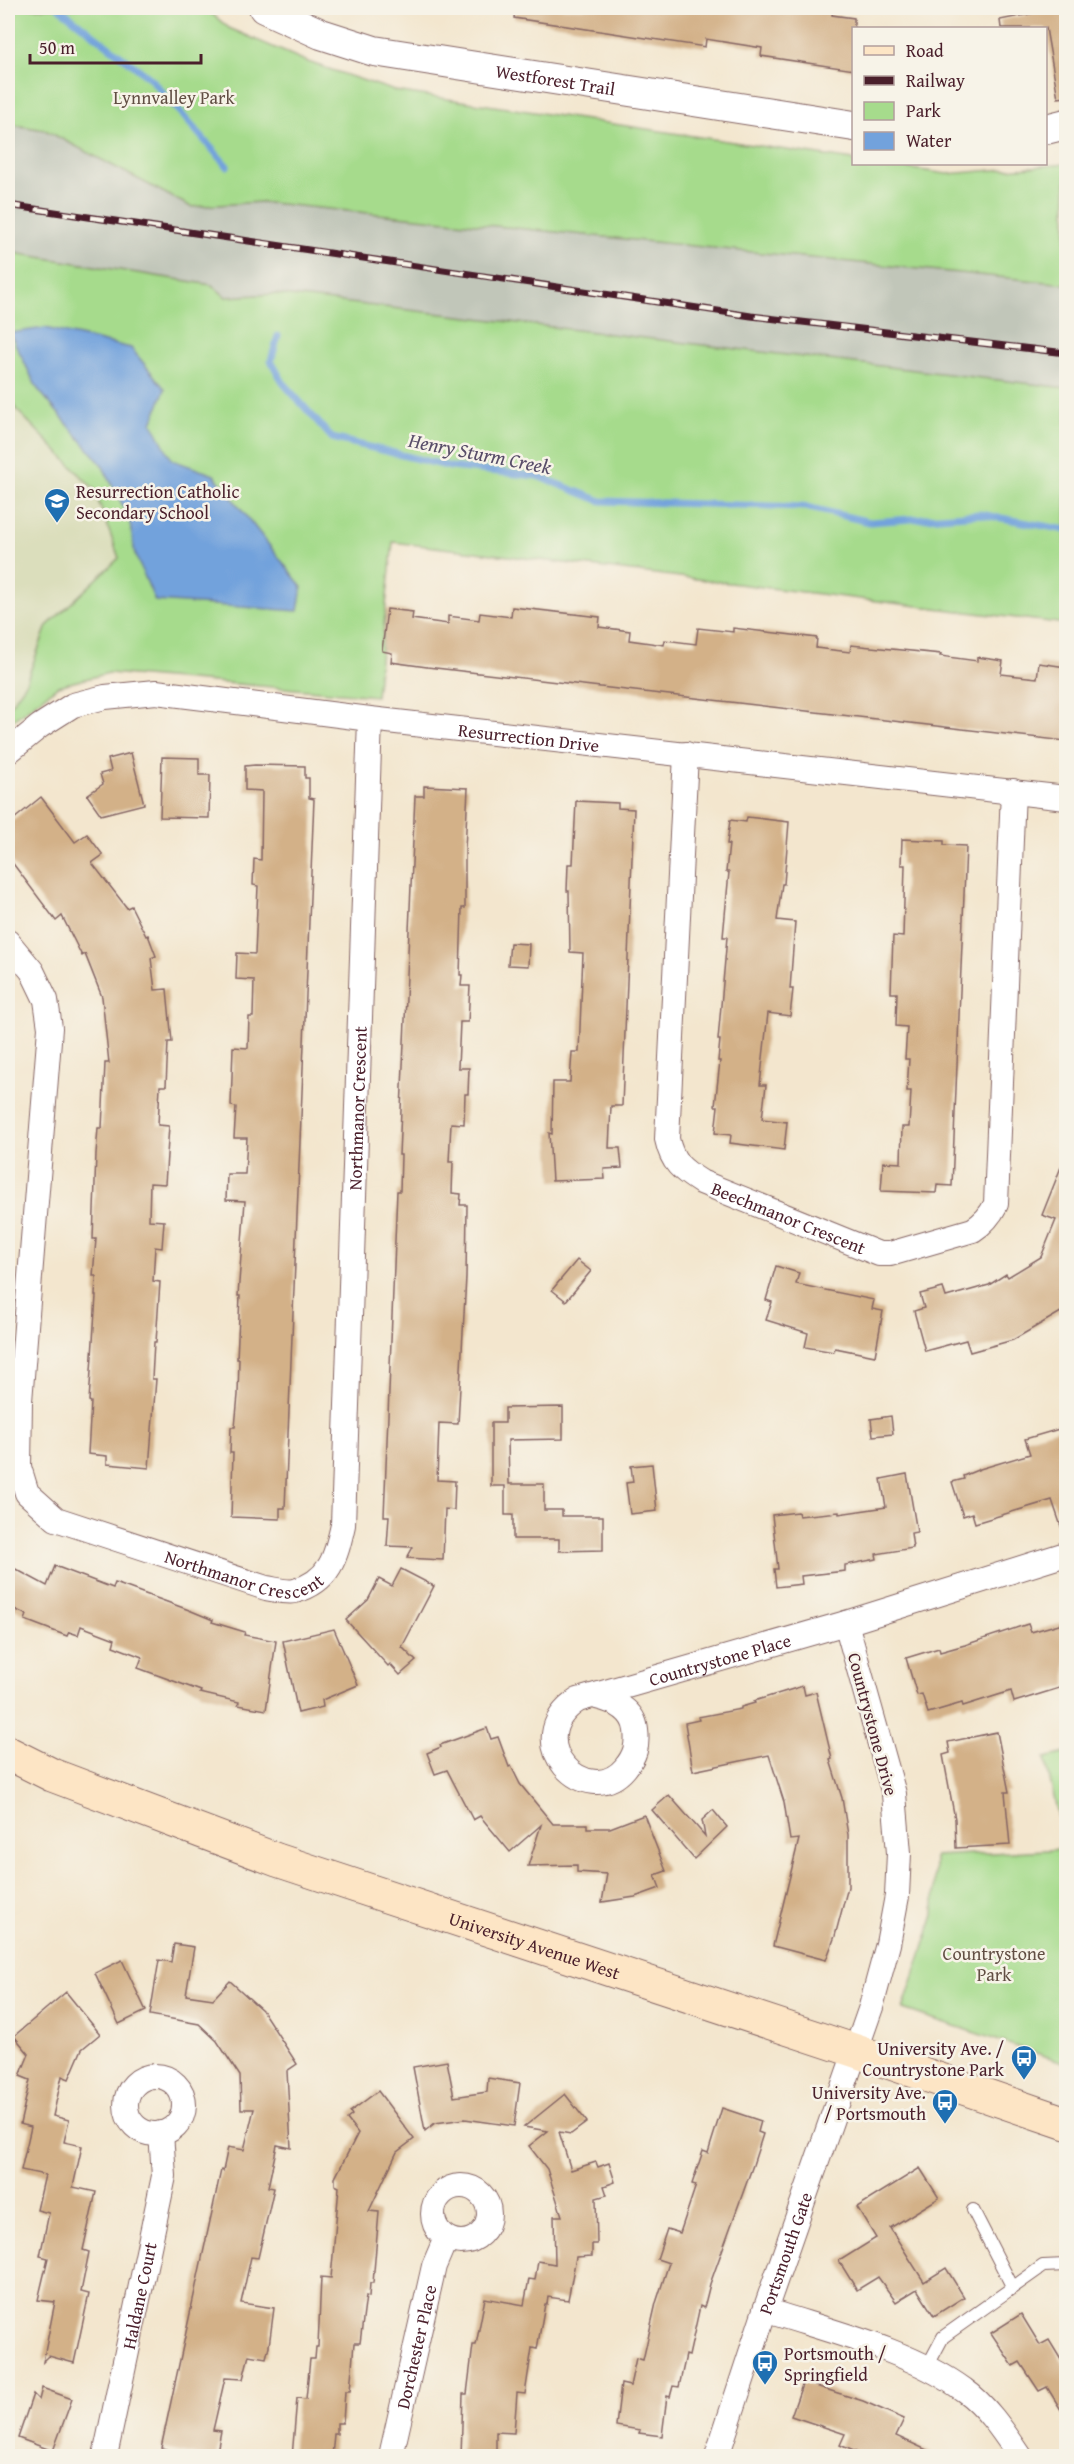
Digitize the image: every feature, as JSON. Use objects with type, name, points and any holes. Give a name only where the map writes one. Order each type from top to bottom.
[{"type":"main road","name":"University Avenue West","points":[[8,1753],[52,1775],[276,1860],[856,2051],[1066,2123]]},
{"type":"street","name":"Westforest Trail","points":[[264,8],[321,34],[374,51],[852,126]]},
{"type":"street","points":[[1047,129],[1066,124]]},
{"type":"street","name":"Resurrection Drive","points":[[8,752],[40,726],[73,705],[105,697],[156,692],[370,719],[1066,798]]},
{"type":"street","name":"Northmanor Crescent","points":[[8,942],[32,972],[46,1000],[50,1028],[20,1401],[19,1467],[27,1493],[56,1519],[266,1588],[293,1592],[323,1577],[336,1555],[343,1525],[370,719]]},
{"type":"street","name":"Beechmanor Crescent","points":[[686,754],[667,1139],[670,1155],[684,1171],[701,1182],[879,1254],[890,1254],[973,1230],[986,1220],[996,1204],[1013,791]]},
{"type":"street","points":[[846,1623],[1066,1554]]},
{"type":"street","name":"Countrystone Place","points":[[597,1697],[846,1623]]},
{"type":"street","name":"Countrystone Drive","points":[[846,1623],[894,1794],[898,1853],[897,1896],[888,1944],[856,2051]]},
{"type":"street","name":"Portsmouth Gate","points":[[717,2457],[765,2310],[856,2051]]},
{"type":"street","name":"Haldane Court","points":[[105,2457],[164,2176],[161,2133]]},
{"type":"street","name":"Dorchester Place","points":[[390,2457],[434,2266],[446,2238]]},
{"type":"street","points":[[765,2310],[927,2367],[966,2391],[1000,2427],[1020,2457]]},
{"type":"lane","points":[[973,2210],[1012,2286]]},
{"type":"lane","points":[[927,2367],[943,2337],[1012,2286],[1043,2266],[1066,2265]]},
{"type":"shaded area","points":[[8,124],[45,130],[191,207],[260,202],[1066,284],[1066,388],[274,294],[226,297],[212,285],[8,252]]},
{"type":"shaded area","name":"Resurrection Catholic Secondary School","points":[[8,376],[15,408],[94,489],[119,558],[47,626],[25,685],[8,708]]},
{"type":"green space","name":"Lynnvalley Park","points":[[8,8],[205,8],[229,28],[308,62],[395,91],[852,160],[852,165],[886,165],[947,174],[1066,164],[1066,284],[260,202],[191,207],[45,130],[8,124]]},
{"type":"green space","points":[[8,252],[212,285],[226,297],[274,294],[1066,388],[1066,624],[393,542],[376,696],[109,673],[58,686],[8,724],[8,708],[25,685],[47,626],[119,558],[94,489],[15,408],[8,376]]},
{"type":"green space","points":[[1066,1753],[1066,1849],[1045,1758]]},
{"type":"green space","name":"Countrystone Park","points":[[1066,1849],[1066,2063],[903,2009],[934,1915],[935,1856]]},
{"type":"water","points":[[45,328],[131,348],[165,389],[152,423],[172,460],[214,475],[302,587],[298,611],[155,601],[135,554],[129,518],[102,465],[37,388],[10,333]]},
{"type":"building","points":[[515,8],[833,8],[832,15],[854,18],[852,70],[761,56],[762,48],[706,39],[705,47],[514,18]]},
{"type":"building","points":[[1066,8],[1066,97],[1058,98],[1047,27],[1001,27],[1000,20]]},
{"type":"building","points":[[512,607],[600,617],[599,627],[630,631],[629,640],[664,645],[665,640],[696,644],[698,628],[733,632],[733,628],[817,638],[816,648],[850,652],[851,645],[941,654],[940,656],[977,661],[977,657],[1003,661],[1001,674],[1037,678],[1039,663],[1066,667],[1066,741],[427,667],[391,662],[392,653],[382,651],[387,609],[413,612],[412,619],[448,624],[448,616],[479,620],[480,613],[511,617]]},
{"type":"building","points":[[131,753],[144,804],[101,815],[87,795],[103,784],[100,774],[111,771],[108,759]]},
{"type":"building","points":[[162,757],[199,758],[199,775],[210,775],[209,818],[160,817]]},
{"type":"building","points":[[245,766],[305,766],[305,778],[309,778],[309,798],[314,799],[285,1508],[280,1508],[280,1519],[231,1517],[233,1453],[230,1453],[231,1427],[235,1427],[238,1395],[240,1296],[238,1296],[245,1201],[226,1200],[227,1174],[245,1174],[247,1138],[234,1138],[236,1107],[231,1106],[233,1047],[248,1048],[249,1017],[253,1017],[254,980],[236,979],[237,953],[255,954],[258,886],[253,885],[254,859],[261,860],[262,791],[245,790]]},
{"type":"building","points":[[424,786],[468,788],[465,908],[462,908],[460,975],[462,975],[461,986],[470,986],[468,1022],[460,1022],[458,1068],[469,1068],[468,1094],[465,1094],[464,1124],[451,1123],[449,1162],[453,1162],[452,1193],[461,1194],[460,1205],[467,1205],[466,1277],[458,1424],[439,1423],[437,1480],[455,1481],[454,1510],[445,1509],[443,1560],[407,1558],[413,1547],[387,1546],[389,1516],[384,1516],[397,1191],[400,1191],[401,1155],[399,1155],[415,796],[424,796]]},
{"type":"building","points":[[41,797],[75,842],[87,834],[103,855],[92,863],[127,908],[131,906],[146,936],[148,935],[156,956],[151,958],[155,990],[167,989],[172,1042],[168,1042],[166,1086],[160,1086],[158,1125],[169,1126],[165,1184],[150,1183],[149,1220],[164,1221],[162,1248],[155,1247],[153,1281],[160,1282],[156,1342],[154,1342],[152,1379],[156,1379],[149,1468],[107,1464],[107,1456],[88,1454],[96,1296],[96,1276],[93,1276],[96,1239],[93,1239],[96,1154],[98,1128],[102,1128],[105,1063],[109,1063],[102,997],[85,954],[82,956],[62,916],[56,921],[8,857],[8,824]]},
{"type":"building","points":[[576,801],[618,803],[618,808],[634,809],[622,1106],[611,1106],[609,1148],[620,1148],[622,1168],[604,1169],[605,1179],[552,1181],[549,1133],[552,1134],[553,1082],[570,1082],[572,1052],[579,1052],[583,953],[570,952],[569,891],[567,891],[568,864],[573,864]]},
{"type":"building","points":[[747,817],[789,822],[784,884],[782,884],[777,920],[795,922],[790,989],[793,989],[790,1016],[768,1013],[760,1085],[766,1085],[762,1119],[787,1122],[784,1150],[730,1143],[731,1135],[715,1133],[718,1106],[715,1106],[720,1061],[718,1061],[720,1040],[718,1040],[727,937],[723,937],[729,872],[726,872],[729,844],[727,844],[730,820],[746,822]]},
{"type":"building","points":[[902,839],[944,841],[944,845],[966,846],[952,1186],[937,1185],[936,1193],[881,1191],[883,1162],[901,1163],[902,1127],[909,1127],[911,1091],[907,1091],[909,1059],[905,1059],[907,1027],[896,1026],[897,993],[891,993],[893,936],[903,937],[905,865],[901,865]]},
{"type":"building","points":[[510,943],[529,944],[528,966],[508,965]]},
{"type":"building","points":[[1065,1157],[1066,1309],[1013,1340],[970,1352],[966,1340],[925,1351],[914,1311],[924,1308],[920,1294],[943,1288],[946,1297],[989,1285],[1006,1274],[1008,1277],[1041,1257],[1056,1220],[1042,1215]]},
{"type":"building","points":[[577,1260],[591,1271],[566,1301],[552,1290]]},
{"type":"building","points":[[776,1266],[799,1273],[796,1284],[874,1300],[872,1309],[883,1311],[875,1356],[835,1348],[834,1352],[805,1347],[808,1333],[766,1320],[772,1302],[766,1300]]},
{"type":"building","points":[[563,1407],[563,1439],[508,1440],[509,1484],[544,1484],[544,1510],[562,1510],[562,1516],[603,1516],[603,1550],[559,1551],[559,1539],[513,1539],[513,1515],[505,1515],[505,1486],[491,1486],[491,1423],[505,1423],[505,1408]]},
{"type":"building","points":[[891,1416],[893,1434],[873,1436],[871,1419]]},
{"type":"building","points":[[1066,1427],[1066,1531],[1063,1532],[1052,1500],[975,1523],[972,1513],[963,1516],[952,1482],[964,1479],[963,1476],[980,1469],[1030,1454],[1025,1439]]},
{"type":"building","points":[[652,1464],[657,1511],[630,1514],[626,1483],[633,1482],[631,1466]]},
{"type":"building","points":[[907,1474],[917,1532],[911,1533],[913,1548],[876,1554],[877,1559],[845,1565],[845,1571],[801,1576],[802,1584],[776,1587],[774,1569],[778,1569],[772,1515],[798,1512],[799,1516],[839,1512],[839,1514],[886,1507],[881,1479]]},
{"type":"building","points":[[8,1565],[47,1586],[55,1566],[113,1588],[115,1583],[189,1610],[213,1620],[212,1622],[245,1632],[244,1635],[276,1641],[266,1710],[238,1705],[239,1702],[200,1693],[201,1691],[138,1668],[142,1657],[113,1646],[115,1639],[81,1626],[78,1635],[69,1632],[67,1636],[25,1620],[27,1615],[8,1606]]},
{"type":"building","points":[[401,1569],[434,1586],[402,1647],[416,1661],[400,1675],[390,1664],[388,1666],[346,1620],[368,1600],[379,1579],[392,1586]]},
{"type":"building","points":[[1066,1622],[1066,1686],[1014,1702],[1011,1691],[963,1706],[962,1703],[928,1713],[922,1694],[917,1695],[906,1658],[939,1648],[940,1652],[1028,1624],[1031,1632]]},
{"type":"building","points":[[334,1629],[358,1685],[322,1700],[323,1707],[298,1713],[283,1641]]},
{"type":"building","points":[[803,1686],[805,1695],[816,1692],[832,1759],[830,1760],[842,1798],[848,1835],[848,1887],[826,1960],[773,1946],[799,1839],[790,1840],[784,1802],[769,1755],[693,1771],[685,1723],[699,1720],[698,1717],[741,1709],[741,1707],[755,1703],[754,1701]]},
{"type":"building","points":[[487,1728],[491,1739],[498,1737],[509,1767],[511,1766],[520,1784],[553,1824],[587,1824],[587,1828],[610,1828],[644,1815],[666,1871],[655,1875],[660,1888],[635,1897],[602,1902],[607,1874],[577,1872],[577,1865],[528,1866],[541,1825],[510,1852],[480,1816],[473,1820],[447,1770],[435,1774],[427,1753],[441,1747],[440,1745]]},
{"type":"building","points":[[997,1732],[1009,1792],[1005,1792],[1010,1845],[956,1848],[955,1819],[943,1755],[950,1753],[948,1742]]},
{"type":"building","points":[[669,1795],[705,1836],[702,1820],[713,1810],[727,1827],[694,1859],[652,1810]]},
{"type":"building","points":[[174,1944],[194,1947],[186,1995],[213,1999],[230,1981],[262,2010],[297,2064],[287,2071],[291,2148],[277,2145],[268,2187],[274,2188],[258,2258],[251,2257],[241,2303],[274,2308],[269,2346],[266,2358],[249,2355],[243,2379],[225,2378],[213,2430],[221,2431],[216,2457],[199,2457],[161,2448],[221,2170],[223,2171],[228,2147],[244,2150],[254,2109],[241,2109],[240,2076],[217,2041],[199,2024],[150,2015],[159,1960],[171,1962]]},
{"type":"building","points":[[122,1960],[146,2011],[119,2024],[95,1973]]},
{"type":"building","points":[[66,1992],[100,2034],[82,2049],[69,2079],[62,2076],[53,2116],[69,2120],[64,2142],[82,2146],[73,2187],[96,2192],[83,2250],[89,2252],[81,2292],[89,2294],[74,2363],[49,2356],[43,2362],[55,2302],[38,2300],[48,2258],[40,2256],[49,2213],[37,2210],[45,2175],[21,2170],[31,2127],[20,2124],[30,2080],[20,2076],[29,2054],[14,2036]]},
{"type":"building","points":[[447,2061],[454,2097],[487,2092],[488,2078],[520,2083],[514,2126],[465,2119],[435,2123],[425,2131],[413,2067]]},
{"type":"building","points":[[378,2091],[414,2139],[397,2152],[369,2211],[379,2212],[373,2283],[370,2283],[369,2297],[366,2296],[360,2343],[354,2343],[350,2391],[345,2391],[343,2423],[337,2423],[332,2457],[292,2457],[297,2398],[306,2399],[310,2359],[315,2359],[316,2347],[318,2347],[321,2277],[331,2278],[339,2187],[335,2185],[335,2178],[358,2133],[347,2119],[352,2115],[350,2112]]},
{"type":"building","points":[[565,2094],[587,2122],[571,2134],[559,2132],[571,2170],[596,2162],[598,2167],[609,2163],[615,2182],[604,2186],[607,2195],[596,2198],[597,2244],[592,2244],[592,2256],[576,2257],[568,2300],[548,2297],[547,2304],[545,2304],[537,2349],[532,2348],[525,2394],[517,2393],[514,2433],[496,2432],[496,2457],[461,2457],[463,2394],[467,2394],[473,2345],[476,2345],[485,2298],[524,2305],[529,2279],[535,2280],[538,2261],[555,2264],[554,2216],[562,2216],[547,2169],[529,2146],[548,2131],[524,2127]]},
{"type":"building","points":[[722,2108],[761,2121],[758,2132],[763,2134],[710,2284],[704,2308],[700,2306],[689,2356],[686,2355],[679,2387],[673,2386],[670,2397],[667,2396],[662,2436],[639,2433],[640,2430],[616,2426],[621,2384],[630,2386],[636,2358],[643,2360],[656,2303],[669,2263],[657,2259],[667,2229],[680,2233],[696,2185],[692,2184],[703,2151],[708,2153]]},
{"type":"building","points":[[920,2168],[939,2198],[890,2228],[924,2282],[946,2268],[964,2297],[934,2316],[917,2289],[896,2302],[878,2277],[857,2290],[839,2261],[876,2238],[857,2207]]},
{"type":"building","points":[[1021,2314],[1040,2345],[1049,2340],[1066,2368],[1066,2418],[1047,2387],[1039,2391],[1020,2362],[1013,2366],[991,2333]]},
{"type":"building","points":[[803,2382],[863,2401],[904,2419],[896,2436],[942,2457],[867,2457],[840,2445],[845,2434],[791,2416]]},
{"type":"building","points":[[42,2388],[72,2399],[53,2451],[18,2438],[33,2394],[39,2400]]},
{"type":"waterway","name":"Henry Sturm Creek","points":[[59,8],[150,78],[227,166]]},
{"type":"waterway","points":[[278,336],[271,361],[284,384],[332,438],[451,467],[537,476],[601,501],[806,507],[870,522],[980,514],[1066,530]]},
{"type":"railway","points":[[8,205],[751,316],[1066,353]]},
{"type":"place","name":"Resurrection Catholic Secondary School","points":[[57,524]]},
{"type":"place","name":"University Ave. / Countrystone Park","points":[[1024,2081]]},
{"type":"place","name":"University Ave. / Portsmouth","points":[[945,2125]]},
{"type":"place","name":"Portsmouth / Springfield","points":[[765,2386]]}]
